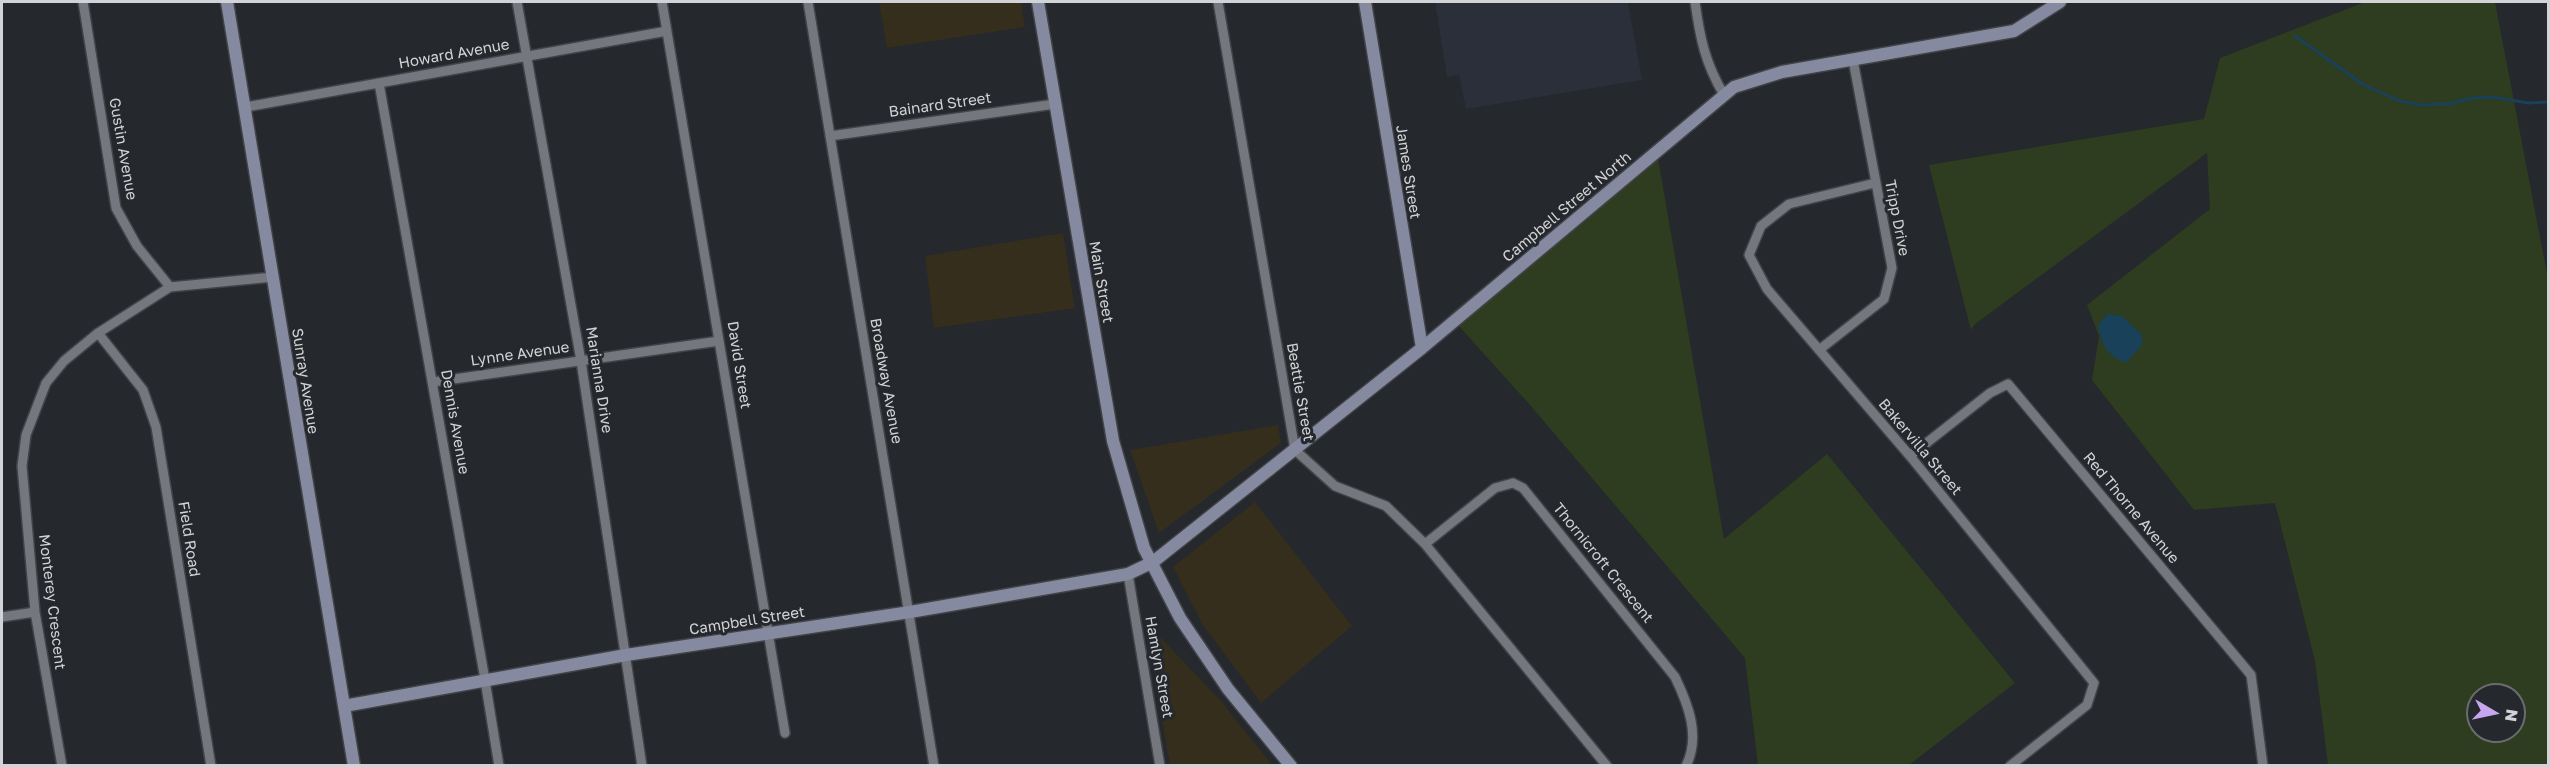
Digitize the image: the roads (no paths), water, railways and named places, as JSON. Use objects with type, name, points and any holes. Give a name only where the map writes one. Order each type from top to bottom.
[{"type":"street","name":"Gustin Avenue","points":[[83,2],[117,208],[137,246],[170,287]]},
{"type":"street","name":"Sunray Avenue","points":[[227,2],[354,765]]},
{"type":"street","name":"Marianna Drive","points":[[517,2],[525,57],[581,360],[642,765]]},
{"type":"street","name":"David Street","points":[[662,2],[785,733]]},
{"type":"street","name":"Broadway Avenue","points":[[808,2],[934,765]]},
{"type":"street","name":"Main Street","points":[[1038,2],[1113,441],[1144,548],[1180,618],[1228,689],[1291,765]]},
{"type":"street","name":"Beattie Street","points":[[1218,2],[1295,450],[1335,486],[1386,506],[1425,544],[1607,765]]},
{"type":"street","name":"James Street","points":[[1365,2],[1422,348]]},
{"type":"street","points":[[1695,2],[1701,45],[1710,71],[1724,95]]},
{"type":"street","name":"Campbell Street North","points":[[1153,562],[1422,348],[1734,87],[1782,72],[2014,31],[2060,2]]},
{"type":"street","name":"Howard Avenue","points":[[246,107],[667,31]]},
{"type":"street","name":"Tripp Drive","points":[[1819,351],[1884,298],[1892,268],[1853,60]]},
{"type":"street","name":"Dennis Avenue","points":[[379,83],[499,765]]},
{"type":"street","name":"Bainard Street","points":[[830,136],[1055,104]]},
{"type":"street","name":"Bakervilla Street","points":[[1875,183],[1789,204],[1761,226],[1749,255],[1767,289],[1910,456],[2094,683],[2087,705],[2010,765]]},
{"type":"street","name":"Monterey Crescent","points":[[62,765],[35,612],[22,466],[26,435],[46,383],[64,361],[98,333],[170,287],[273,278]]},
{"type":"street","name":"Field Road","points":[[98,333],[143,390],[156,427],[211,765]]},
{"type":"street","name":"Lynne Avenue","points":[[433,382],[719,341]]},
{"type":"street","name":"Red Thorne Avenue","points":[[1910,456],[1990,393],[2008,384],[2251,675],[2263,765]]},
{"type":"street","name":"Thornicroft Crescent","points":[[1425,544],[1495,488],[1513,483],[1523,488],[1676,677],[1689,708],[1694,742],[1686,765]]},
{"type":"street","name":"Campbell Street","points":[[344,706],[626,655],[910,612],[1128,574],[1153,562]]},
{"type":"street","name":"Hamlyn Street","points":[[1128,574],[1160,765]]},
{"type":"street","points":[[2,617],[35,612]]},
{"type":"water","points":[[2107,314],[2122,316],[2142,335],[2142,345],[2126,363],[2114,357],[2106,349],[2102,340],[2098,326]]},
{"type":"waterway","points":[[2295,36],[2364,85],[2400,101],[2421,105],[2449,104],[2473,98],[2493,97],[2528,103],[2548,102]]}]
